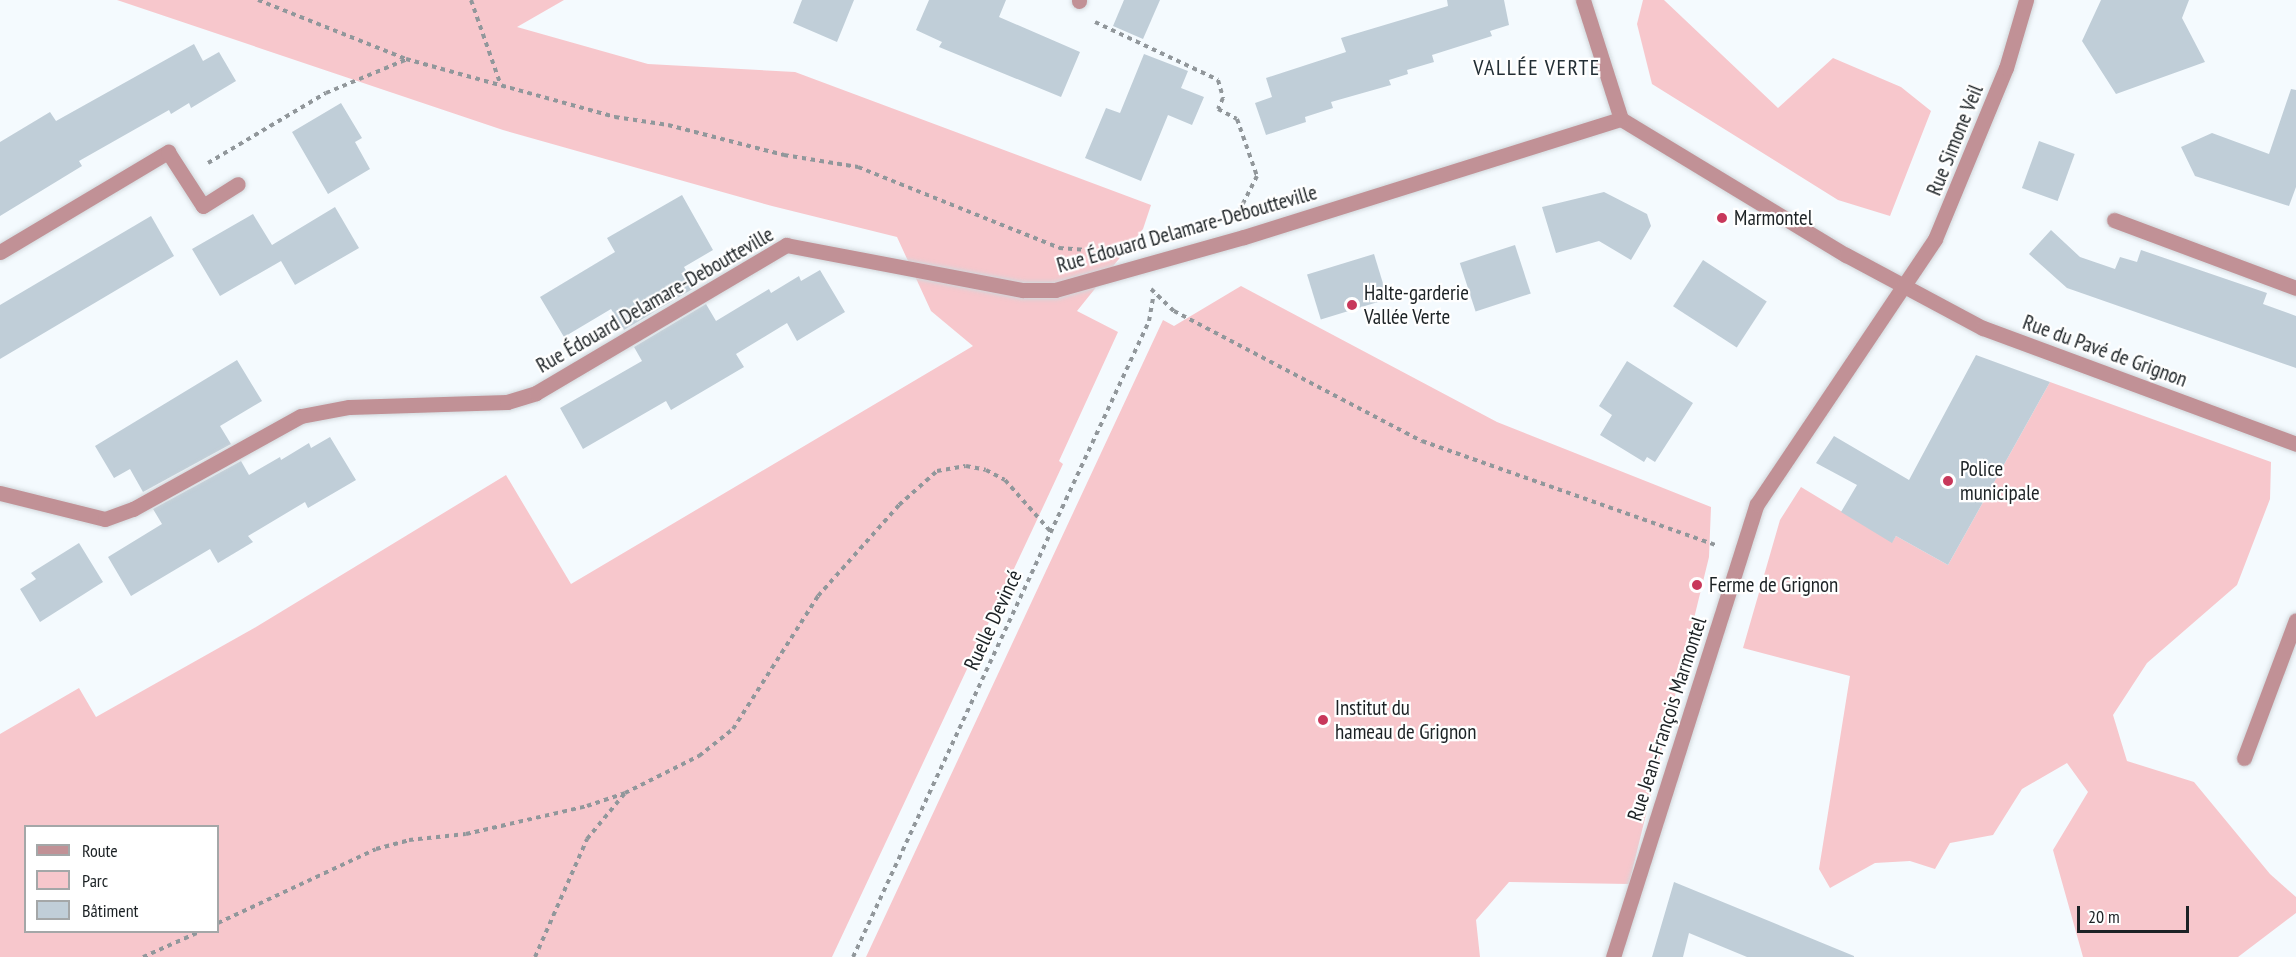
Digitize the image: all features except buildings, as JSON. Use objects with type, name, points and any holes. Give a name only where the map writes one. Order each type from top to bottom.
[{"type":"street","points":[[1583,0],[1621,119]]},
{"type":"street","name":"Rue Simone Veil","points":[[1905,287],[1948,214],[2006,68],[2026,0]]},
{"type":"street","name":"Rue du Pavé de Grignon","points":[[1621,119],[1905,287],[1983,328],[2296,444]]},
{"type":"street","name":"Rue Édouard Delamare-Deboutteville","points":[[0,493],[85,515],[111,517],[301,416],[349,407],[507,402],[536,393],[786,245],[1023,290],[1055,290],[1244,237],[1621,119]]},
{"type":"street","points":[[0,252],[168,152],[203,206],[238,184]]},
{"type":"street","points":[[2114,220],[2296,288]]},
{"type":"street","name":"Rue Jean-François Marmontel","points":[[1613,957],[1757,504],[1854,356],[1905,287]]},
{"type":"street","points":[[2244,758],[2296,620]]},
{"type":"path","points":[[471,0],[500,83]]},
{"type":"path","points":[[1115,32],[1218,80],[1224,98],[1218,109],[1237,119],[1257,176],[1240,211],[1242,220]]},
{"type":"path","points":[[184,177],[326,93],[406,59]]},
{"type":"path","name":"Ruelle Devincé","points":[[853,957],[1149,321],[1154,294]]},
{"type":"path","points":[[219,923],[376,849],[409,840],[466,834],[587,806],[626,793],[699,756],[733,729],[818,596],[899,505],[937,471],[966,466],[986,470],[1005,480],[1051,532]]},
{"type":"path","points":[[536,957],[587,839],[626,793]]},
{"type":"path","points":[[143,957],[197,933]]},
{"type":"green space","points":[[117,0],[564,0],[517,27],[648,64],[795,72],[1151,205],[1143,229],[1077,311],[1118,332],[1059,461],[1063,464],[832,957],[0,957],[0,734],[79,688],[96,717],[256,627],[506,475],[571,584],[973,346],[931,311],[897,237],[772,206],[503,130]]},
{"type":"green space","points":[[1643,0],[1664,0],[1778,108],[1833,58],[1901,87],[1931,111],[1890,216],[1838,200],[1652,84],[1637,24]]},
{"type":"green space","name":"Institut du hameau de Grignon","points":[[1241,286],[1497,422],[1711,507],[1709,557],[1629,884],[1509,882],[1476,920],[1480,957],[866,957],[1163,320],[1174,326]]},
{"type":"green space","points":[[2050,382],[2271,462],[2270,499],[2237,585],[2147,663],[2113,715],[2127,761],[2194,782],[2270,874],[2296,897],[2296,913],[2238,957],[2083,957],[2053,850],[2088,792],[2067,763],[2022,789],[1993,835],[1950,843],[1935,869],[1910,861],[1875,863],[1830,888],[1819,869],[1850,676],[1743,648],[1780,520],[1801,487],[1892,542],[1896,536],[1948,565]]},
{"type":"place","name":"Marmontel","points":[[1722,218]]},
{"type":"place","name":"Halte-garderie Vallée Verte","points":[[1352,305]]},
{"type":"place","name":"Police municipale","points":[[1948,481]]},
{"type":"place","name":"Ferme de Grignon","points":[[1697,585]]},
{"type":"place","name":"Institut du hameau de Grignon","points":[[1323,720]]},
{"type":"district","name":"VALLÉE VERTE","points":[[1537,68]]}]
